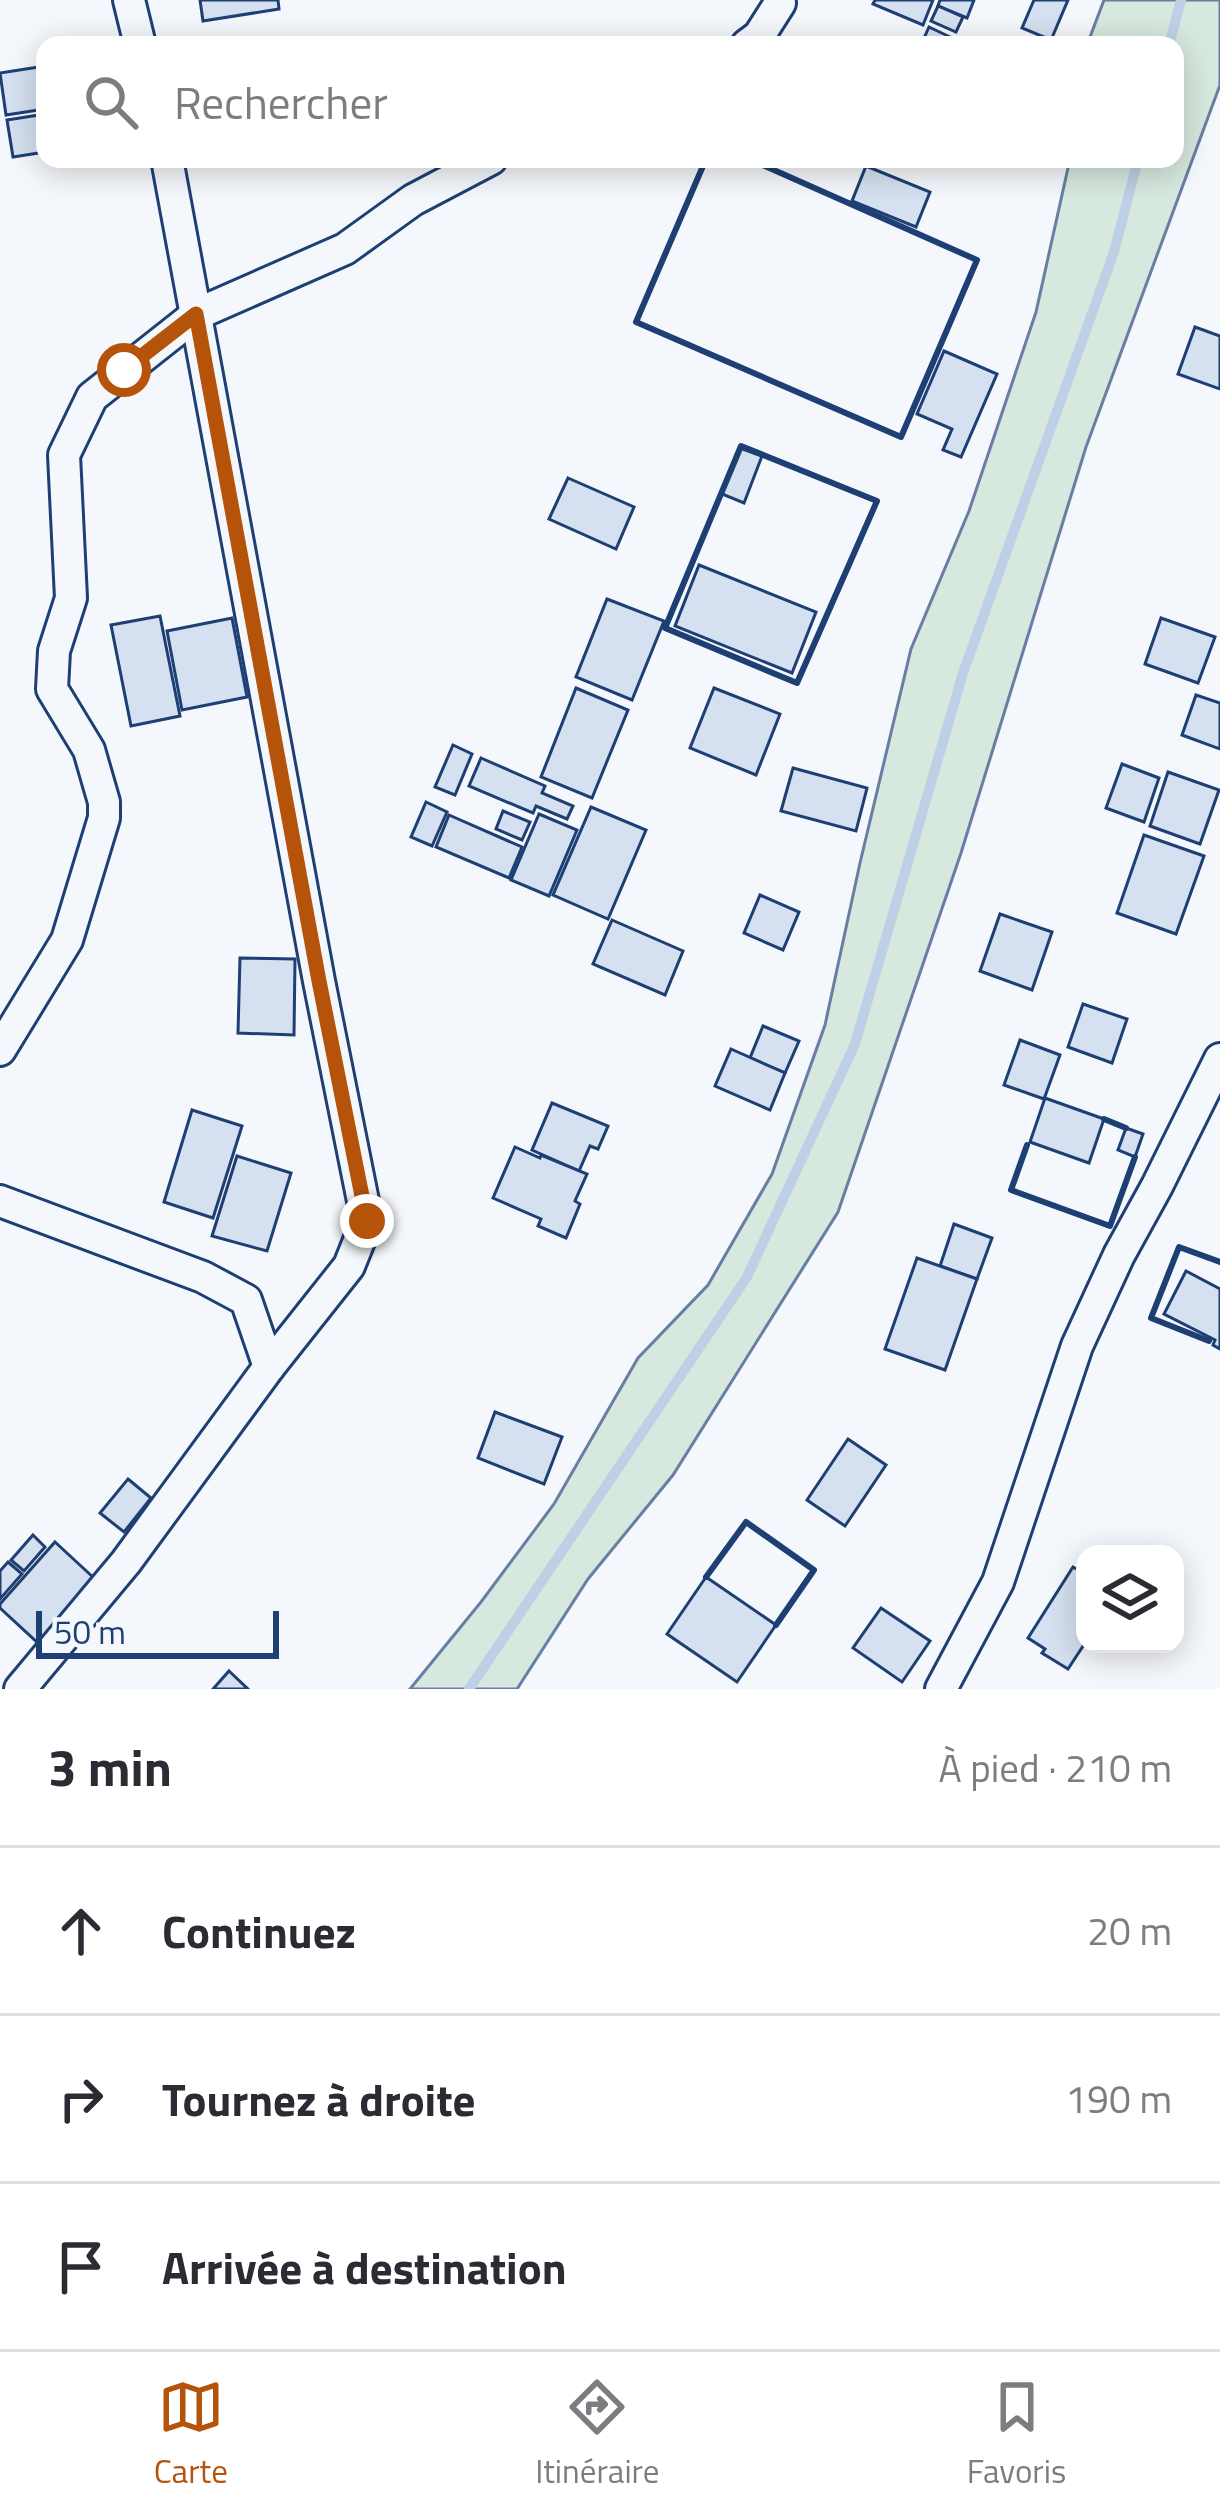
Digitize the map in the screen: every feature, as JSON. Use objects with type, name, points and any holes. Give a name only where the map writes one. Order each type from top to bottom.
[{"type":"street","points":[[129,0],[138,36]]},
{"type":"street","points":[[759,36],[780,3]]},
{"type":"street","points":[[20,1689],[126,1562],[349,1266],[367,1221],[169,168]]},
{"type":"street","points":[[0,1050],[67,940],[104,818],[89,750],[52,689],[54,651],[71,598],[64,455],[92,397],[196,314],[345,249],[413,200],[474,168]]},
{"type":"street","points":[[941,1689],[998,1582],[1085,1328],[1220,1059]]},
{"type":"street","points":[[0,1201],[202,1277],[246,1300],[269,1367]]},
{"type":"shaded area","points":[[1104,0],[1220,0],[1220,85],[1086,447],[961,853],[838,1212],[673,1475],[588,1579],[517,1689],[410,1689],[554,1504],[638,1358],[708,1285],[772,1174],[825,1025],[911,649],[969,511],[1036,312],[1068,168],[1184,168],[1184,36],[1090,36]]},
{"type":"building","points":[[200,0],[278,0],[279,9],[203,21]]},
{"type":"building","points":[[875,0],[933,0],[923,25],[873,4]]},
{"type":"building","points":[[940,0],[974,0],[967,18],[938,6]]},
{"type":"building","points":[[1034,0],[1068,0],[1053,36],[1022,28]]},
{"type":"building","points":[[938,6],[963,17],[956,32],[931,21]]},
{"type":"building","points":[[929,27],[948,36],[925,36]]},
{"type":"building","points":[[36,67],[36,110],[6,115],[0,73]]},
{"type":"building","points":[[36,115],[36,153],[13,157],[7,120]]},
{"type":"building","points":[[865,168],[930,192],[916,227],[852,201]]},
{"type":"building","points":[[1195,327],[1220,336],[1220,389],[1178,374]]},
{"type":"building","points":[[944,351],[997,374],[961,457],[943,450],[952,429],[917,414]]},
{"type":"building","points":[[740,448],[762,456],[744,503],[722,494]]},
{"type":"building","points":[[568,478],[634,507],[616,549],[549,519]]},
{"type":"building","points":[[699,565],[816,612],[792,673],[675,626]]},
{"type":"building","points":[[607,599],[664,621],[632,700],[576,677]]},
{"type":"building","points":[[160,616],[180,716],[131,726],[111,625]]},
{"type":"building","points":[[232,618],[247,697],[182,710],[167,631]]},
{"type":"building","points":[[1161,618],[1215,637],[1198,683],[1145,664]]},
{"type":"building","points":[[576,688],[628,710],[592,798],[541,777]]},
{"type":"building","points":[[714,688],[780,714],[756,775],[690,748]]},
{"type":"building","points":[[1196,695],[1220,703],[1220,749],[1182,735]]},
{"type":"building","points":[[453,745],[472,754],[455,795],[435,787]]},
{"type":"building","points":[[481,758],[545,786],[542,793],[573,806],[567,819],[536,806],[533,813],[469,786]]},
{"type":"building","points":[[1122,764],[1159,778],[1144,822],[1106,808]]},
{"type":"building","points":[[793,768],[867,788],[856,831],[781,811]]},
{"type":"building","points":[[1168,772],[1219,790],[1200,844],[1150,826]]},
{"type":"building","points":[[426,802],[447,812],[432,846],[411,837]]},
{"type":"building","points":[[591,807],[646,830],[608,919],[553,895]]},
{"type":"building","points":[[503,811],[530,822],[522,840],[496,829]]},
{"type":"building","points":[[539,814],[577,830],[549,896],[511,880]]},
{"type":"building","points":[[449,815],[522,847],[509,878],[436,847]]},
{"type":"building","points":[[1144,835],[1204,856],[1176,934],[1117,913]]},
{"type":"building","points":[[760,895],[799,912],[783,950],[744,933]]},
{"type":"building","points":[[1000,914],[1052,932],[1032,990],[980,971]]},
{"type":"building","points":[[612,920],[683,951],[665,995],[593,964]]},
{"type":"building","points":[[240,958],[295,959],[294,1035],[238,1033]]},
{"type":"building","points":[[1083,1004],[1127,1019],[1112,1063],[1068,1047]]},
{"type":"building","points":[[763,1026],[799,1041],[785,1073],[750,1058]]},
{"type":"building","points":[[1020,1040],[1060,1055],[1044,1099],[1004,1085]]},
{"type":"building","points":[[731,1049],[785,1073],[770,1110],[715,1086]]},
{"type":"building","points":[[1045,1098],[1104,1119],[1089,1163],[1030,1142]]},
{"type":"building","points":[[552,1103],[608,1126],[598,1149],[590,1146],[579,1171],[532,1150]]},
{"type":"building","points":[[192,1110],[242,1126],[213,1218],[164,1202]]},
{"type":"building","points":[[1126,1128],[1143,1134],[1135,1157],[1118,1150]]},
{"type":"building","points":[[515,1147],[587,1174],[566,1238],[538,1226],[541,1219],[493,1198]]},
{"type":"building","points":[[237,1156],[291,1173],[267,1251],[212,1236]]},
{"type":"building","points":[[954,1224],[992,1238],[977,1279],[940,1266]]},
{"type":"building","points":[[917,1258],[977,1279],[945,1370],[885,1349]]},
{"type":"building","points":[[1186,1271],[1220,1289],[1220,1349],[1213,1345],[1215,1340],[1164,1314]]},
{"type":"building","points":[[495,1412],[562,1437],[544,1484],[478,1458]]},
{"type":"building","points":[[848,1439],[886,1465],[845,1526],[807,1500]]},
{"type":"building","points":[[128,1479],[151,1498],[124,1532],[100,1513]]},
{"type":"building","points":[[33,1535],[45,1547],[24,1571],[11,1560]]},
{"type":"building","points":[[55,1542],[95,1579],[38,1643],[0,1604]]},
{"type":"building","points":[[8,1562],[22,1574],[0,1599],[0,1571]]},
{"type":"building","points":[[1076,1569],[1078,1653],[1068,1669],[1028,1638]]},
{"type":"building","points":[[706,1577],[776,1625],[737,1682],[667,1634]]},
{"type":"building","points":[[881,1608],[930,1641],[902,1682],[853,1648]]},
{"type":"building","points":[[229,1671],[248,1689],[213,1689]]},
{"type":"waterway","points":[[1171,36],[1181,0]]},
{"type":"waterway","points":[[469,1689],[747,1277],[855,1044],[963,673],[1114,252],[1136,168]]},
{"type":"wall","points":[[702,168],[636,322],[901,437],[977,260],[769,168]]},
{"type":"wall","points":[[741,446],[877,501],[797,683],[665,628],[741,446]]},
{"type":"wall","points":[[1104,1119],[1126,1128]]},
{"type":"wall","points":[[1027,1145],[1011,1190],[1110,1226],[1135,1157]]},
{"type":"wall","points":[[1209,1341],[1151,1318],[1179,1247],[1220,1262]]},
{"type":"wall","points":[[706,1577],[746,1522],[814,1570],[776,1625]]},
{"type":"route","points":[[124,370],[196,314],[367,1221]]}]
